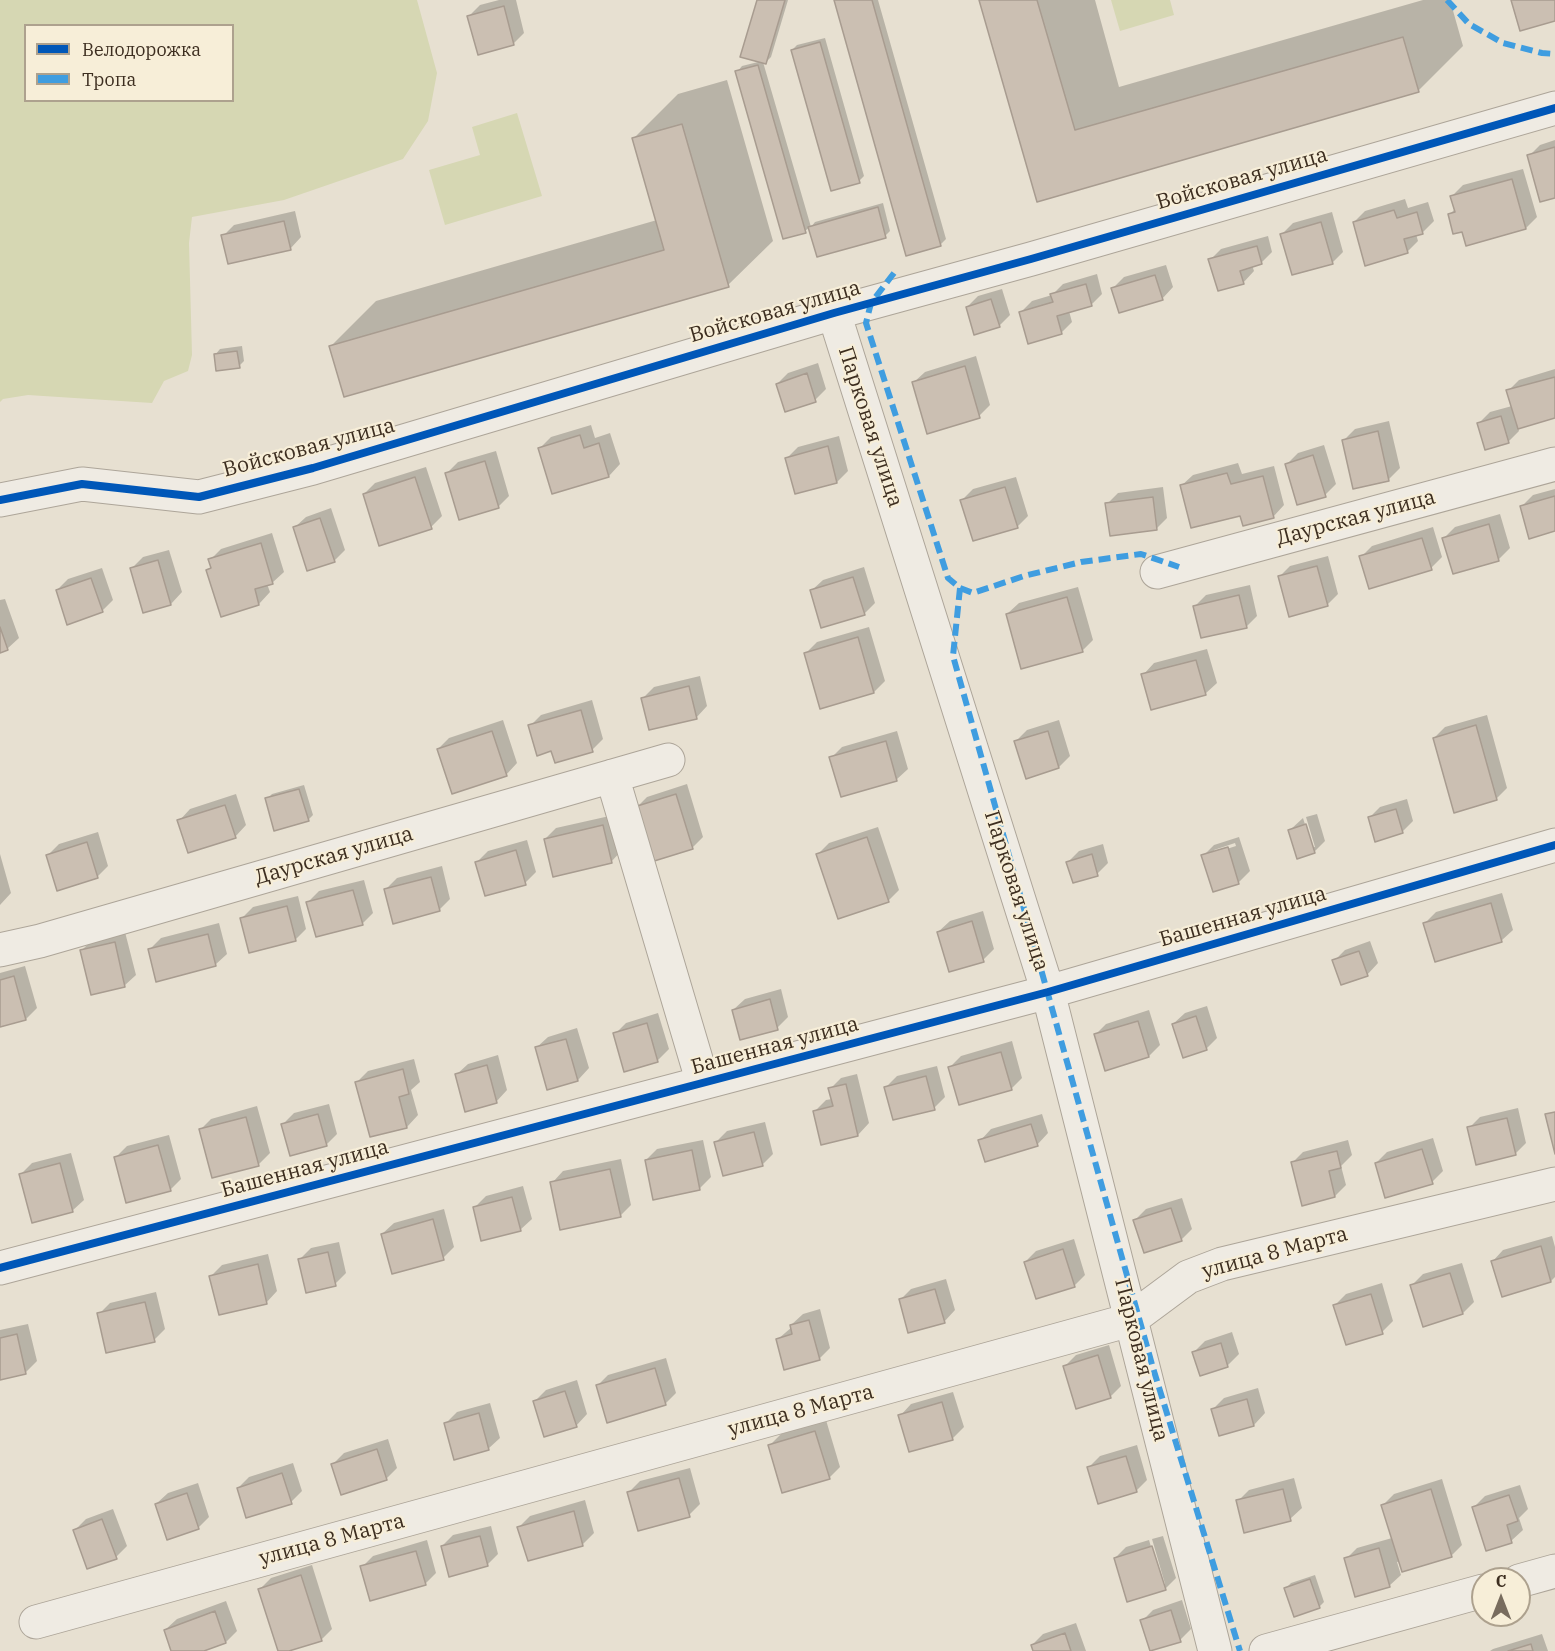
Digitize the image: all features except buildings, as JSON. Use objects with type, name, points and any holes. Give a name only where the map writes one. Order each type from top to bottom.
[{"type":"street","name":"Войсковая улица","points":[[0,500],[82,483],[199,497],[313,468],[834,313],[1039,257],[1555,108]]},
{"type":"street","name":"Парковая улица","points":[[834,313],[1048,992],[1215,1651]]},
{"type":"street","name":"Даурская улица","points":[[1157,573],[1555,464]]},
{"type":"street","name":"Даурская улица","points":[[0,950],[40,941],[668,760]]},
{"type":"street","points":[[612,776],[704,1083]]},
{"type":"street","name":"Башенная улица","points":[[0,1268],[1048,992],[1555,845]]},
{"type":"street","name":"улица 8 Марта","points":[[36,1622],[1130,1320],[1188,1277],[1222,1264],[1555,1184]]},
{"type":"street","points":[[1531,1578],[1555,1571]]},
{"type":"street","points":[[1266,1651],[1471,1594]]},
{"type":"green space","points":[[0,0],[417,0],[437,73],[428,121],[403,159],[284,200],[192,217],[189,243],[192,355],[188,371],[164,381],[152,403],[28,395],[3,399],[0,402]]},
{"type":"green space","points":[[1111,0],[1170,0],[1174,15],[1120,31]]},
{"type":"green space","points":[[517,113],[542,196],[445,225],[429,170],[480,155],[472,127]]},
{"type":"marked path","points":[[1447,0],[1469,24],[1503,43],[1555,54]]},
{"type":"marked path","points":[[894,273],[871,303],[866,323],[948,578],[960,588],[973,593],[1024,576],[1081,562],[1141,554],[1179,567]]},
{"type":"marked path","points":[[960,588],[953,656],[1153,1368],[1240,1651]]},
{"type":"cycle path","points":[[0,500],[82,484],[199,497],[313,468],[834,313],[1031,259],[1555,108]]},
{"type":"cycle path","points":[[0,1268],[1048,992],[1555,845]]}]
